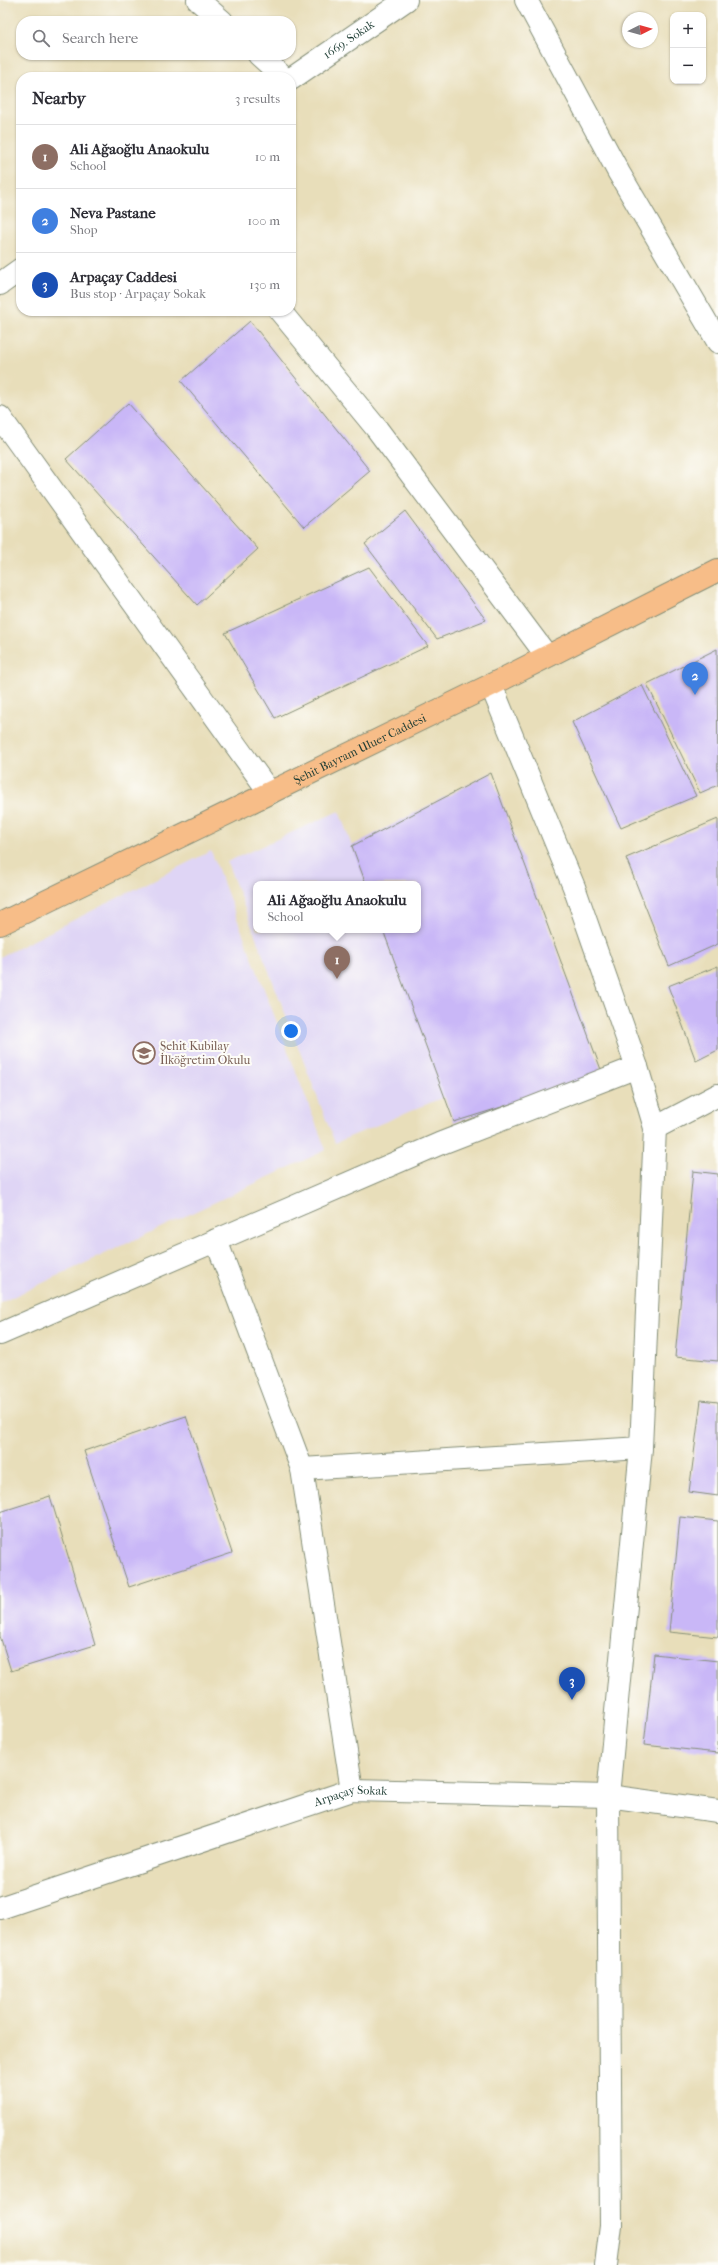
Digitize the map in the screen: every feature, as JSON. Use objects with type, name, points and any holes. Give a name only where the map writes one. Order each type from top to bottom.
[{"type":"main road","name":"Şehit Bayram Uluer Caddesi","points":[[0,924],[491,685],[718,570]]},
{"type":"street","points":[[198,0],[216,16]]},
{"type":"street","name":"1669. Sokak","points":[[296,76],[406,0]]},
{"type":"street","points":[[526,0],[619,173],[718,342]]},
{"type":"street","points":[[264,60],[278,72]]},
{"type":"street","points":[[0,284],[16,273]]},
{"type":"street","points":[[284,316],[377,429],[547,656]]},
{"type":"street","points":[[0,417],[270,793]]},
{"type":"street","points":[[491,685],[574,887],[637,1067],[655,1128],[641,1448],[608,1796],[611,2225],[606,2265]]},
{"type":"street","points":[[0,1334],[439,1144],[637,1067]]},
{"type":"street","points":[[655,1128],[718,1095]]},
{"type":"street","points":[[216,1240],[302,1469],[352,1790]]},
{"type":"street","points":[[302,1469],[641,1448]]},
{"type":"street","name":"Arpaçay Sokak","points":[[0,1908],[352,1790],[608,1796],[718,1811]]},
{"type":"shaded area","points":[[339,811],[365,881],[253,881],[253,930],[227,862]]},
{"type":"shaded area","name":"Şehit Kubilay İlköğretim Okulu","points":[[211,851],[326,1150],[0,1303],[0,957]]},
{"type":"shaded area","points":[[254,933],[384,933],[446,1096],[335,1143]]},
{"type":"building","points":[[250,321],[370,471],[304,527],[181,381]]},
{"type":"building","points":[[128,403],[258,549],[197,605],[66,459]]},
{"type":"building","points":[[405,511],[486,620],[437,639],[365,544]]},
{"type":"building","points":[[369,567],[428,646],[275,718],[225,633]]},
{"type":"building","points":[[717,649],[718,785],[700,793],[647,684]]},
{"type":"building","points":[[642,685],[696,796],[621,828],[572,722]]},
{"type":"building","points":[[491,773],[603,1075],[454,1122],[384,933],[421,933],[421,881],[365,881],[352,846]]},
{"type":"building","points":[[718,819],[718,944],[669,966],[626,858]]},
{"type":"building","points":[[718,966],[718,1050],[696,1061],[668,986]]},
{"type":"building","points":[[693,1171],[718,1174],[718,1361],[675,1357]]},
{"type":"building","points":[[701,1400],[718,1402],[718,1496],[689,1492]]},
{"type":"building","points":[[186,1416],[232,1553],[129,1587],[84,1451]]},
{"type":"building","points":[[50,1496],[95,1645],[11,1671],[0,1636],[0,1512]]},
{"type":"building","points":[[680,1517],[718,1521],[718,1637],[669,1632]]},
{"type":"building","points":[[654,1654],[718,1661],[718,1753],[644,1745]]},
{"type":"place","name":"Neva Pastane","points":[[695,695]]},
{"type":"place","name":"Ali Ağaoğlu Anaokulu","points":[[337,979]]},
{"type":"place","name":"Şehit Kubilay İlköğretim Okulu","points":[[144,1053]]},
{"type":"place","name":"Arpaçay Caddesi","points":[[572,1700]]}]
